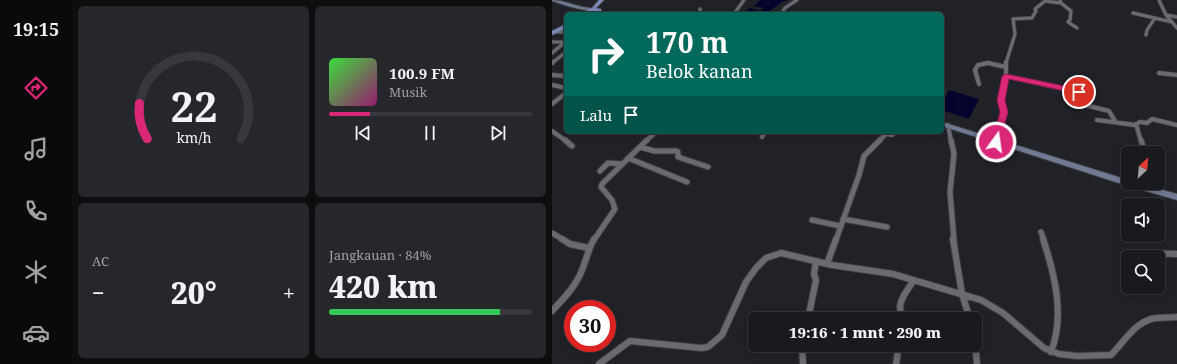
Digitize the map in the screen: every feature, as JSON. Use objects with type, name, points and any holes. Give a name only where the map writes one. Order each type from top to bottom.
[{"type":"main road","points":[[556,0],[592,12]]},
{"type":"main road","points":[[595,12],[600,2]]},
{"type":"main road","points":[[580,8],[584,12]]},
{"type":"main road","points":[[552,32],[564,27]]},
{"type":"main road","points":[[945,125],[1121,181]]},
{"type":"main road","points":[[1153,190],[1177,197]]},
{"type":"street","points":[[735,12],[744,0]]},
{"type":"street","points":[[783,12],[797,0]]},
{"type":"street","points":[[1159,0],[1166,15],[1177,28]]},
{"type":"street","points":[[996,142],[1004,112],[1001,100],[1006,76],[1006,67],[1015,34],[1013,18],[1032,18],[1036,12],[1035,9],[1045,1],[1060,2],[1071,12],[1070,20],[1068,22],[1077,28]]},
{"type":"street","points":[[1133,13],[1172,22]]},
{"type":"street","points":[[1166,15],[1177,17]]},
{"type":"street","points":[[1146,36],[1147,30],[1155,18]]},
{"type":"street","points":[[552,32],[564,32]]},
{"type":"street","points":[[552,42],[564,42]]},
{"type":"street","points":[[552,53],[564,44]]},
{"type":"street","points":[[552,63],[564,55]]},
{"type":"street","points":[[979,84],[975,69],[978,65],[988,63],[1006,67]]},
{"type":"street","points":[[1159,73],[1177,75]]},
{"type":"street","points":[[552,75],[564,76]]},
{"type":"street","points":[[1006,76],[1080,92],[1084,105],[1110,111],[1114,122]]},
{"type":"street","points":[[552,85],[564,88]]},
{"type":"street","points":[[552,104],[564,95]]},
{"type":"street","points":[[1097,120],[1136,124],[1140,122],[1147,122],[1152,119],[1177,125]]},
{"type":"street","points":[[1136,124],[1143,146]]},
{"type":"street","points":[[945,125],[954,154],[950,192],[954,247],[962,294],[968,312]]},
{"type":"street","points":[[552,131],[572,146]]},
{"type":"street","points":[[552,311],[576,283],[585,264],[589,248],[604,222],[615,209],[612,200],[601,187],[602,184],[654,134]]},
{"type":"street","points":[[827,264],[859,175],[864,156],[886,134]]},
{"type":"street","points":[[640,147],[654,151],[676,151],[678,152],[678,157],[708,167]]},
{"type":"street","points":[[628,158],[687,182]]},
{"type":"street","points":[[600,171],[608,163],[622,164]]},
{"type":"street","points":[[843,219],[887,227]]},
{"type":"street","points":[[812,220],[840,226]]},
{"type":"street","points":[[1041,232],[1049,256],[1056,297],[1058,327],[1051,352]]},
{"type":"street","points":[[552,233],[570,244],[589,248]]},
{"type":"street","points":[[599,364],[630,341],[701,348],[708,346],[722,336],[746,282],[766,258],[781,253],[827,264],[893,274],[982,300],[994,306],[1011,319],[1028,337],[1051,352],[1060,354],[1111,355],[1134,329],[1146,321],[1153,318],[1177,318]]},
{"type":"street","points":[[1165,254],[1177,254]]},
{"type":"street","points":[[809,312],[816,280],[814,274],[816,261]]},
{"type":"street","points":[[900,312],[900,304],[913,281]]},
{"type":"street","points":[[802,352],[803,364]]},
{"type":"street","points":[[896,364],[898,352]]},
{"type":"street","points":[[976,352],[977,364]]},
{"type":"water","points":[[760,0],[788,0],[782,2],[769,12],[746,12],[750,8],[760,11],[764,8],[754,6]]},
{"type":"water","points":[[949,90],[979,99],[969,119],[945,111],[944,100]]},
{"type":"route","points":[[996,142],[1004,112],[1001,100],[1006,76],[1079,92]]}]
